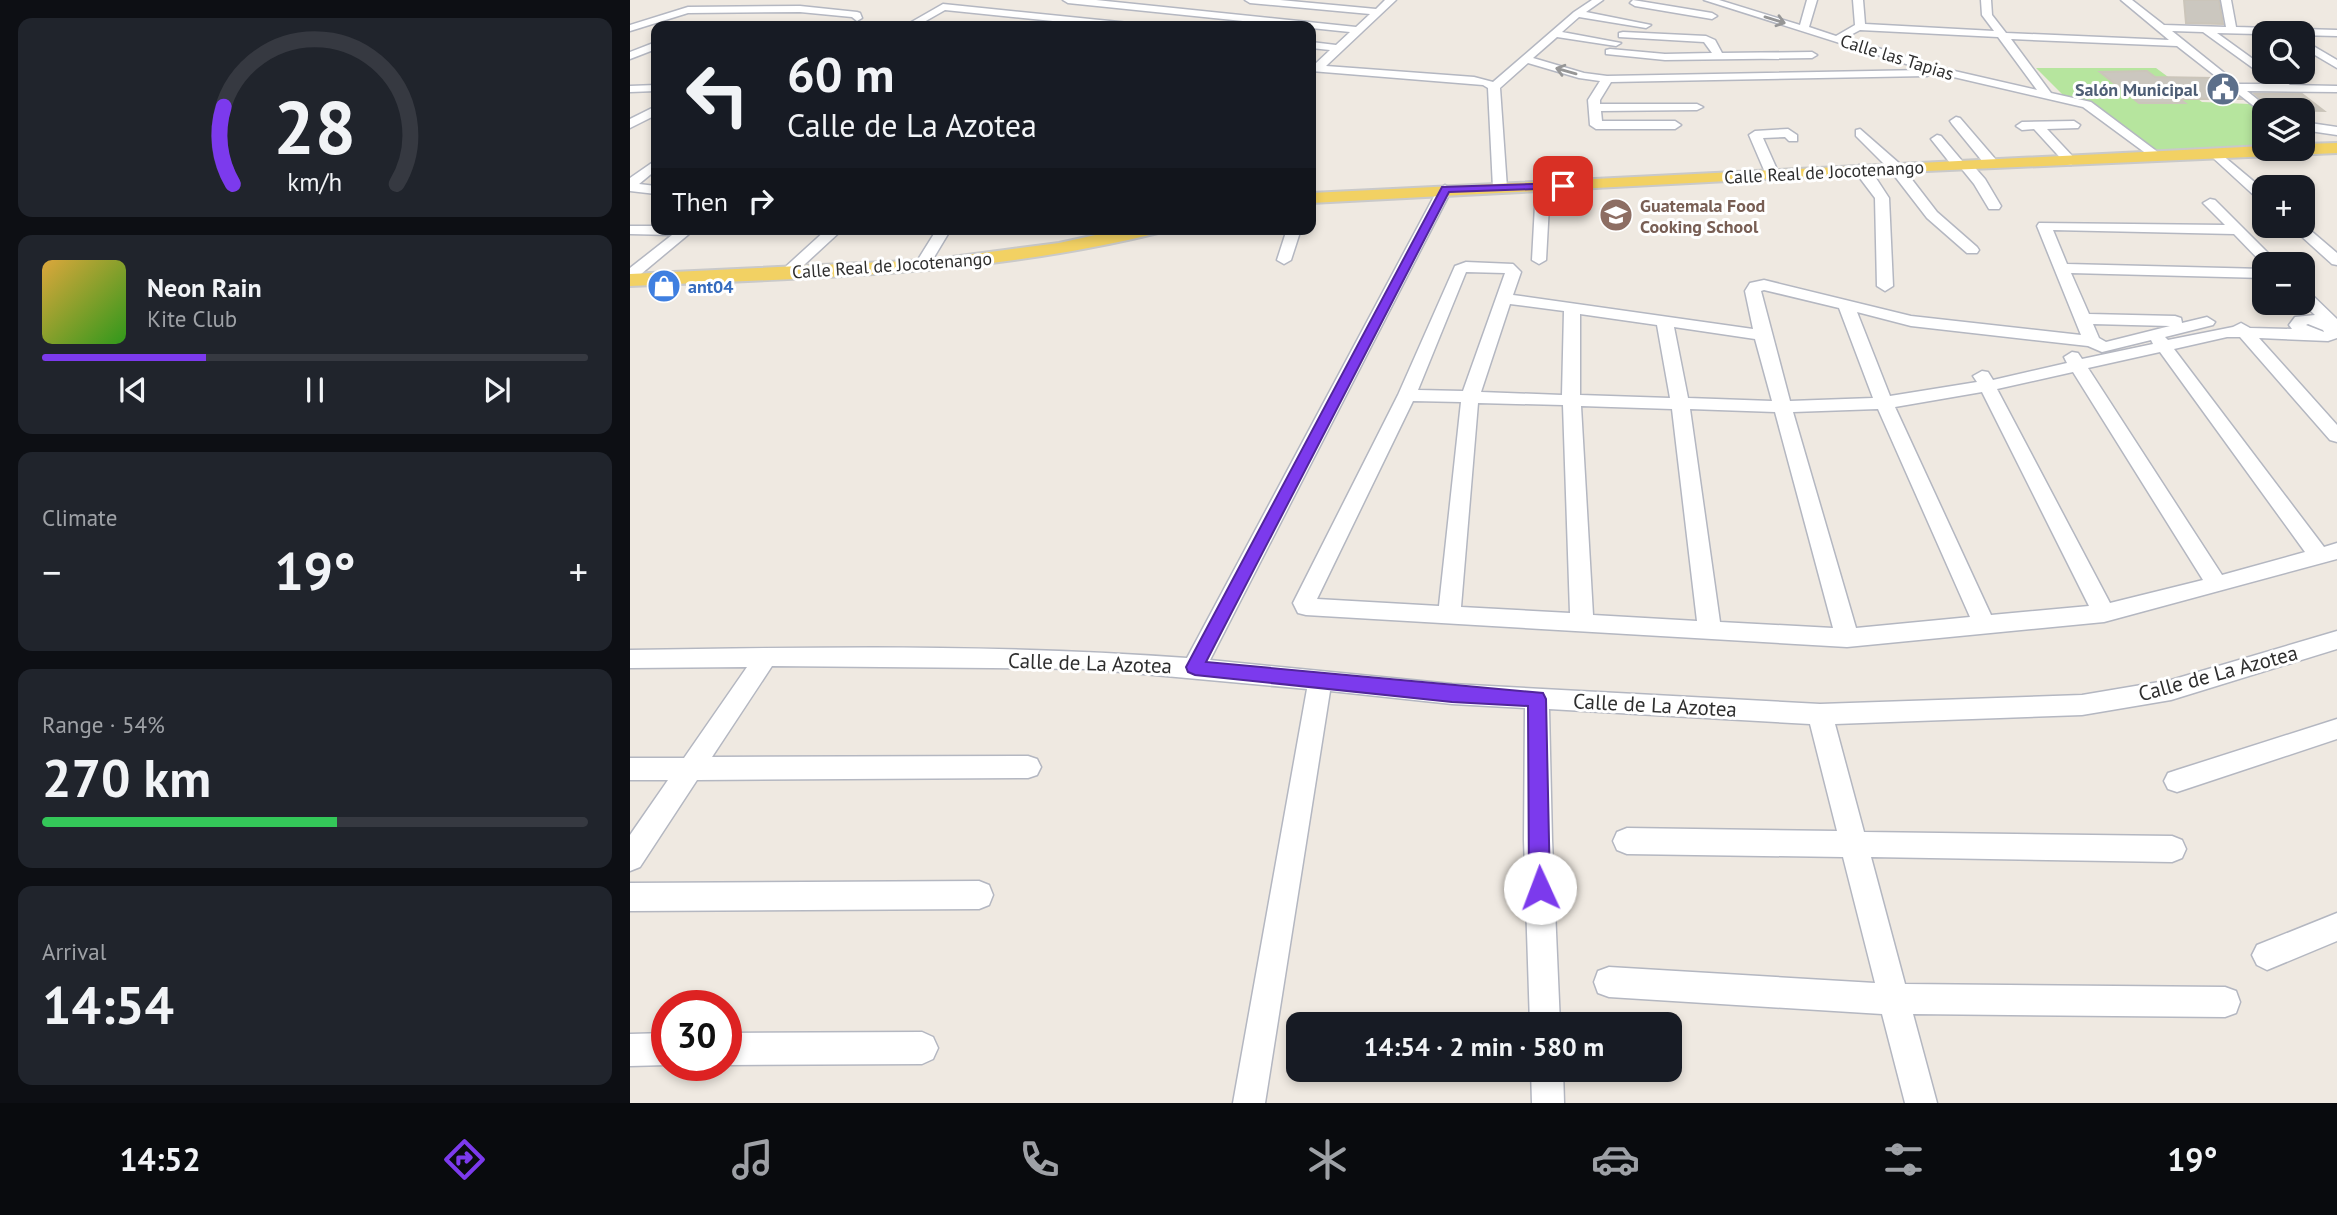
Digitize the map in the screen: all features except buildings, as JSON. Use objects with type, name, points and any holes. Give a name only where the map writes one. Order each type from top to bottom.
[{"type":"main road","name":"Calle Real de Jocotenango","points":[[2315,146],[2337,148]]},
{"type":"main road","name":"Calle Real de Jocotenango","points":[[1316,198],[2252,150]]},
{"type":"main road","name":"Calle Real de Jocotenango","points":[[630,278],[660,279],[922,266],[1047,251],[1123,235]]},
{"type":"street","points":[[931,0],[1077,21]]},
{"type":"street","points":[[1068,0],[1271,21]]},
{"type":"street","points":[[1122,21],[1156,0]]},
{"type":"street","points":[[1250,0],[1378,12]]},
{"type":"street","points":[[1316,66],[1391,0]]},
{"type":"street","points":[[1494,87],[1577,14],[1598,0]]},
{"type":"street","points":[[1638,0],[1635,3],[1713,16]]},
{"type":"street","name":"Calle las Tapias","points":[[1709,0],[1947,73],[2087,104],[2155,156]]},
{"type":"street","points":[[1804,28],[1812,0]]},
{"type":"street","points":[[1858,0],[1860,27]]},
{"type":"street","points":[[1986,0],[1987,15],[2047,95]]},
{"type":"street","points":[[2126,0],[2252,100]]},
{"type":"street","points":[[2226,0],[2232,30]]},
{"type":"street","points":[[914,21],[946,3]]},
{"type":"street","points":[[1694,23],[1734,7]]},
{"type":"street","points":[[717,21],[747,9]]},
{"type":"street","points":[[785,21],[810,10]]},
{"type":"street","points":[[630,28],[678,11],[810,10],[858,16],[848,21]]},
{"type":"street","points":[[1577,14],[1659,26]]},
{"type":"street","points":[[1614,47],[1632,23]]},
{"type":"street","points":[[1316,26],[1359,30]]},
{"type":"street","points":[[1838,39],[1851,29],[1860,27],[2179,43]]},
{"type":"street","points":[[2161,29],[2252,31]]},
{"type":"street","points":[[2205,29],[2287,88]]},
{"type":"street","points":[[2315,33],[2337,33]]},
{"type":"street","points":[[1555,34],[1665,57],[1812,55]]},
{"type":"street","points":[[1614,47],[1710,40],[1719,57]]},
{"type":"street","points":[[1316,46],[1338,48]]},
{"type":"street","points":[[630,55],[651,47]]},
{"type":"street","points":[[2315,51],[2337,65]]},
{"type":"street","points":[[1526,59],[1584,76],[1607,79],[1947,73]]},
{"type":"street","points":[[630,64],[643,63]]},
{"type":"street","points":[[1316,68],[1474,80],[1494,87]]},
{"type":"street","points":[[1607,79],[1595,97],[1595,125],[1675,125]]},
{"type":"street","points":[[1494,87],[1500,188]]},
{"type":"street","points":[[2235,87],[2337,89]]},
{"type":"street","points":[[630,89],[651,88]]},
{"type":"street","points":[[1595,108],[1697,107]]},
{"type":"street","points":[[630,124],[636,118]]},
{"type":"street","points":[[1955,121],[1992,164]]},
{"type":"street","points":[[2037,125],[2071,161]]},
{"type":"street","points":[[2022,126],[2074,125]]},
{"type":"street","points":[[2315,128],[2337,131]]},
{"type":"street","points":[[1772,174],[1755,135],[1788,132],[1793,138]]},
{"type":"street","points":[[1860,132],[1895,167],[1932,215],[1972,250]]},
{"type":"street","points":[[1937,139],[1980,182],[1994,206]]},
{"type":"street","points":[[2215,153],[2252,186]]},
{"type":"street","points":[[630,186],[651,168]]},
{"type":"street","points":[[1859,169],[1869,178],[1882,198],[1885,286]]},
{"type":"street","points":[[630,186],[651,189]]},
{"type":"street","points":[[1539,260],[1543,187]]},
{"type":"street","points":[[1195,667],[1445,189]]},
{"type":"street","points":[[2210,203],[2260,252]]},
{"type":"street","points":[[2097,344],[2083,319],[2044,226],[2237,230]]},
{"type":"street","points":[[630,230],[651,230]]},
{"type":"street","points":[[630,278],[681,235]]},
{"type":"street","points":[[787,273],[829,235]]},
{"type":"street","points":[[922,266],[940,235]]},
{"type":"street","points":[[1284,260],[1292,235]]},
{"type":"street","points":[[2311,238],[2337,261]]},
{"type":"street","points":[[1448,615],[1471,393],[1513,272],[1512,269],[1477,267],[1460,269],[1409,390],[1304,603],[1312,609],[1847,638],[2104,614],[2328,553],[2159,340]]},
{"type":"street","points":[[2062,268],[2252,273]]},
{"type":"street","points":[[630,291],[660,279]]},
{"type":"street","points":[[1847,638],[1783,402],[1762,335],[1753,291],[1755,286],[1764,285],[1846,306],[1938,324],[2097,344],[2227,332],[2240,326],[2297,323],[2301,320],[2328,328]]},
{"type":"street","points":[[1504,298],[1762,335]]},
{"type":"street","points":[[1846,306],[1882,398],[1984,626]]},
{"type":"street","points":[[1572,309],[1571,397],[1582,624]]},
{"type":"street","points":[[2315,311],[2328,328]]},
{"type":"street","points":[[2083,319],[2328,328]]},
{"type":"street","points":[[1665,322],[1679,399],[1710,631]]},
{"type":"street","points":[[1409,390],[1783,402],[1882,398],[2075,362],[2159,340],[2209,322]]},
{"type":"street","points":[[2240,326],[2337,436]]},
{"type":"street","points":[[2075,362],[2097,344]]},
{"type":"street","points":[[2075,362],[2217,585]]},
{"type":"street","points":[[1984,381],[2104,614]]},
{"type":"street","name":"Calle de La Azotea","points":[[630,659],[766,657],[1087,660],[1195,667],[1320,681],[1537,699],[1820,714],[2082,705],[2171,690],[2337,640]]},
{"type":"street","points":[[630,858],[766,657]]},
{"type":"street","points":[[1249,1103],[1320,681]]},
{"type":"street","points":[[1537,699],[1538,840],[1545,1012]]},
{"type":"street","points":[[1820,714],[1921,1103]]},
{"type":"street","points":[[2177,781],[2337,729]]},
{"type":"street","points":[[630,769],[1028,767]]},
{"type":"street","points":[[1627,841],[2172,849]]},
{"type":"street","points":[[630,897],[979,895]]},
{"type":"street","points":[[2267,955],[2337,927]]},
{"type":"street","points":[[1609,982],[1893,999],[2225,1002]]},
{"type":"street","points":[[742,1049],[922,1048]]},
{"type":"street","points":[[630,1049],[651,1049]]},
{"type":"street","points":[[1547,1082],[1548,1103]]},
{"type":"green space","points":[[2036,68],[2156,68],[2202,102],[2252,106],[2252,149],[2160,153],[2095,104],[2065,97]]},
{"type":"place","name":"Salón Municipal","points":[[2223,89]]},
{"type":"place","name":"Guatemala Food Cooking School","points":[[1616,215]]},
{"type":"place","name":"ant04","points":[[664,286]]},
{"type":"route","points":[[1540,888],[1537,699],[1452,694],[1195,667],[1445,189],[1563,186]]}]
